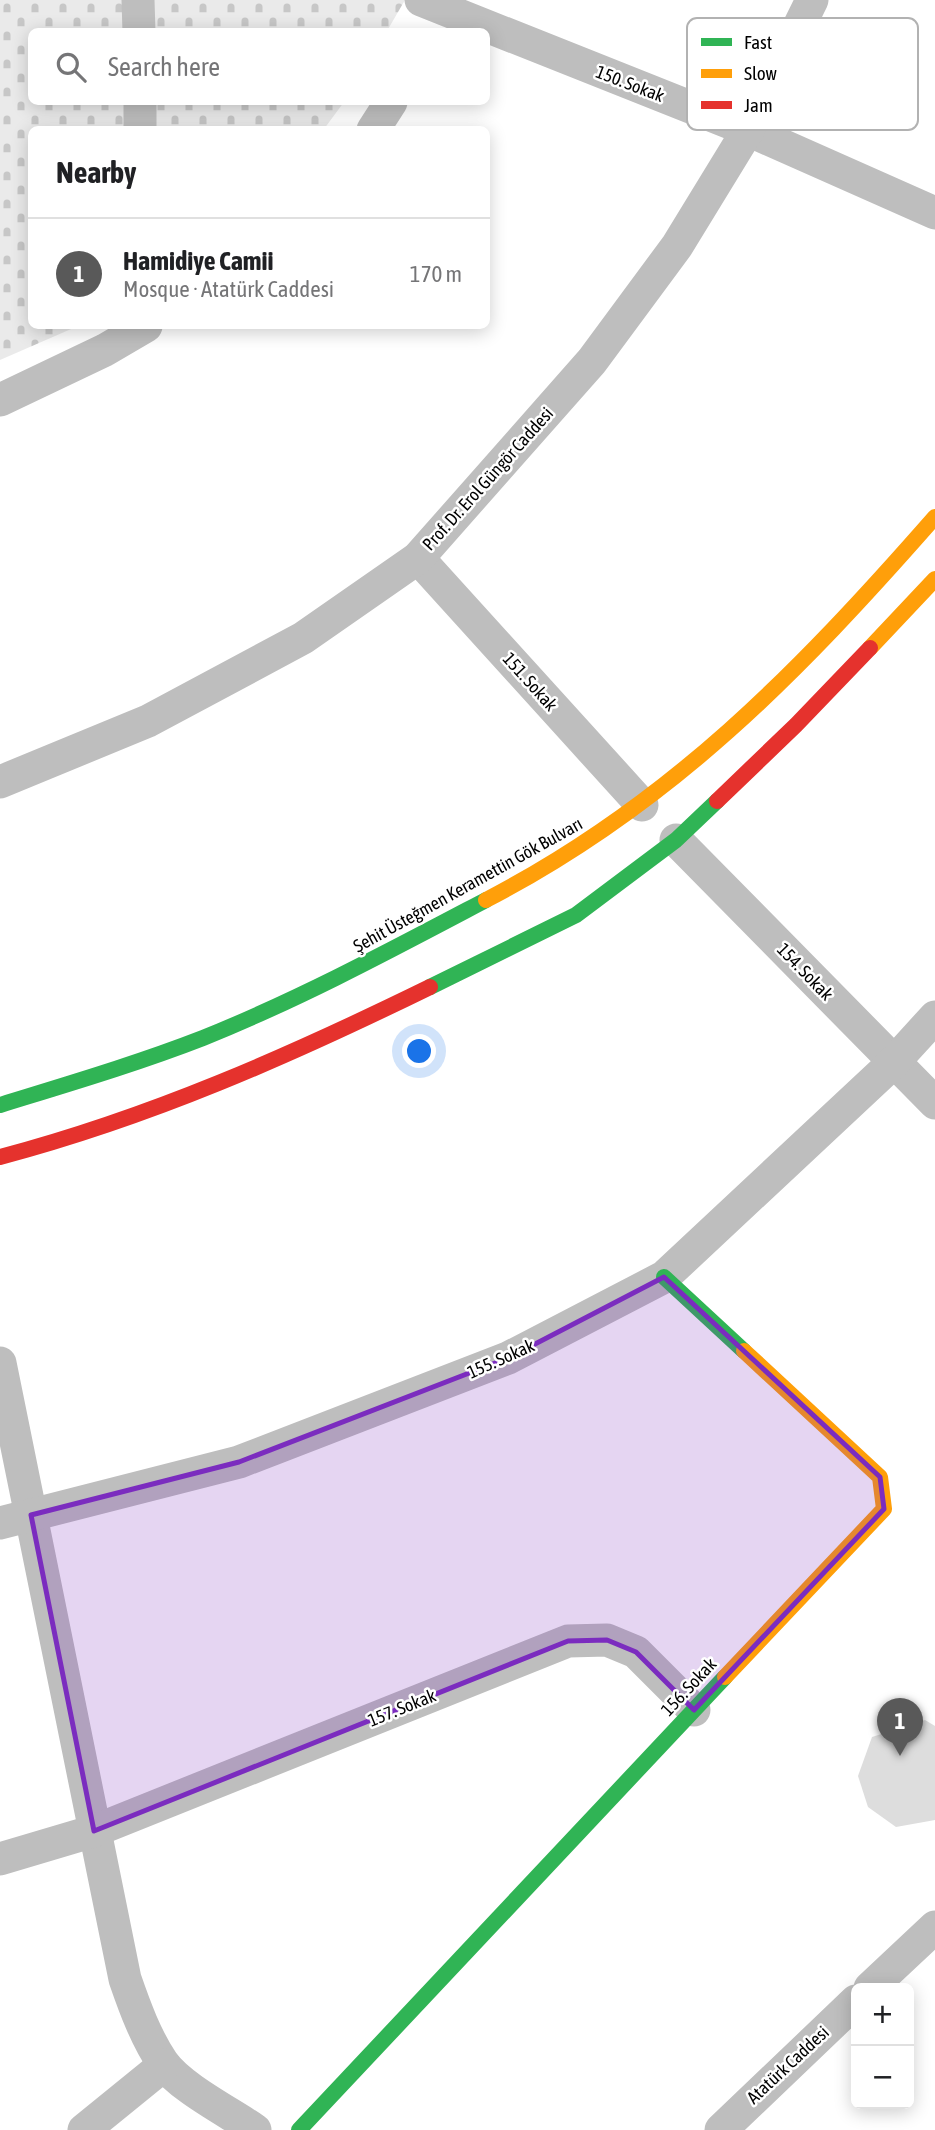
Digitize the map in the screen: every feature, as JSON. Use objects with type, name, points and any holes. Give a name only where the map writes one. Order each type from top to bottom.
[{"type":"main road","name":"Şehit Üsteğmen Keramettin Gök Bulvarı","points":[[0,1105],[125,1067],[272,1007],[353,969],[532,876],[592,841],[642,805],[770,694],[846,619],[935,517]]},
{"type":"main road","points":[[0,1157],[75,1137],[190,1097],[308,1045],[576,915],[677,840],[796,725],[935,579]]},
{"type":"main road","name":"156. Sokak","points":[[299,2130],[884,1509],[880,1477],[664,1276]]},
{"type":"street","points":[[138,0],[139,28]]},
{"type":"street","name":"Prof. Dr. Erol Güngör Caddesi","points":[[803,18],[812,0]]},
{"type":"street","name":"150. Sokak","points":[[432,10],[479,28]]},
{"type":"street","name":"150. Sokak","points":[[490,32],[687,107]]},
{"type":"street","points":[[140,105],[140,126]]},
{"type":"street","points":[[376,126],[389,105]]},
{"type":"street","name":"Prof. Dr. Erol Güngör Caddesi","points":[[0,782],[148,721],[303,638],[418,558],[592,361],[677,246],[748,130]]},
{"type":"street","name":"150. Sokak","points":[[748,130],[935,213]]},
{"type":"street","points":[[0,400],[105,350],[141,329]]},
{"type":"street","name":"151. Sokak","points":[[418,558],[642,805]]},
{"type":"street","name":"154. Sokak","points":[[677,840],[935,1103]]},
{"type":"street","name":"155. Sokak","points":[[16,1519],[239,1462],[508,1358],[664,1276],[894,1062],[935,1017]]},
{"type":"street","points":[[0,1363],[16,1519],[94,1831],[125,1979],[140,2019],[164,2065],[255,2130]]},
{"type":"street","name":"157. Sokak","points":[[0,1859],[94,1831],[568,1642],[607,1640],[636,1652],[694,1710]]},
{"type":"street","points":[[875,1983],[935,1927]]},
{"type":"street","name":"Atatürk Caddesi","points":[[731,2126],[851,2006]]},
{"type":"street","points":[[84,2130],[164,2065]]},
{"type":"highlighted area","points":[[664,1277],[880,1477],[884,1509],[694,1710],[636,1652],[607,1640],[568,1641],[94,1831],[31,1515],[239,1462],[508,1358]]},
{"type":"green space","points":[[0,0],[405,0],[389,28],[28,28],[28,105],[342,105],[326,126],[28,126],[28,329],[71,329],[0,360]]},
{"type":"building","points":[[925,1720],[935,1726],[935,1820],[896,1827],[868,1807],[858,1776],[872,1737]]},
{"type":"traffic: fast","points":[[430,987],[576,915],[676,840],[717,801]]},
{"type":"traffic: fast","points":[[0,1105],[153,1056],[239,1023],[346,973],[486,900]]},
{"type":"traffic: fast","points":[[664,1277],[744,1351]]},
{"type":"traffic: fast","points":[[299,2130],[725,1677]]},
{"type":"traffic: slow","points":[[486,900],[553,862],[615,821],[729,731],[833,629],[935,517]]},
{"type":"traffic: slow","points":[[870,648],[935,579]]},
{"type":"traffic: slow","points":[[725,1677],[884,1509],[880,1477],[744,1351]]},
{"type":"traffic: jam","points":[[717,801],[796,725],[870,648]]},
{"type":"traffic: jam","points":[[0,1157],[111,1123],[219,1083],[430,987]]},
{"type":"place","name":"Hamidiye Camii","points":[[900,1756]]}]
